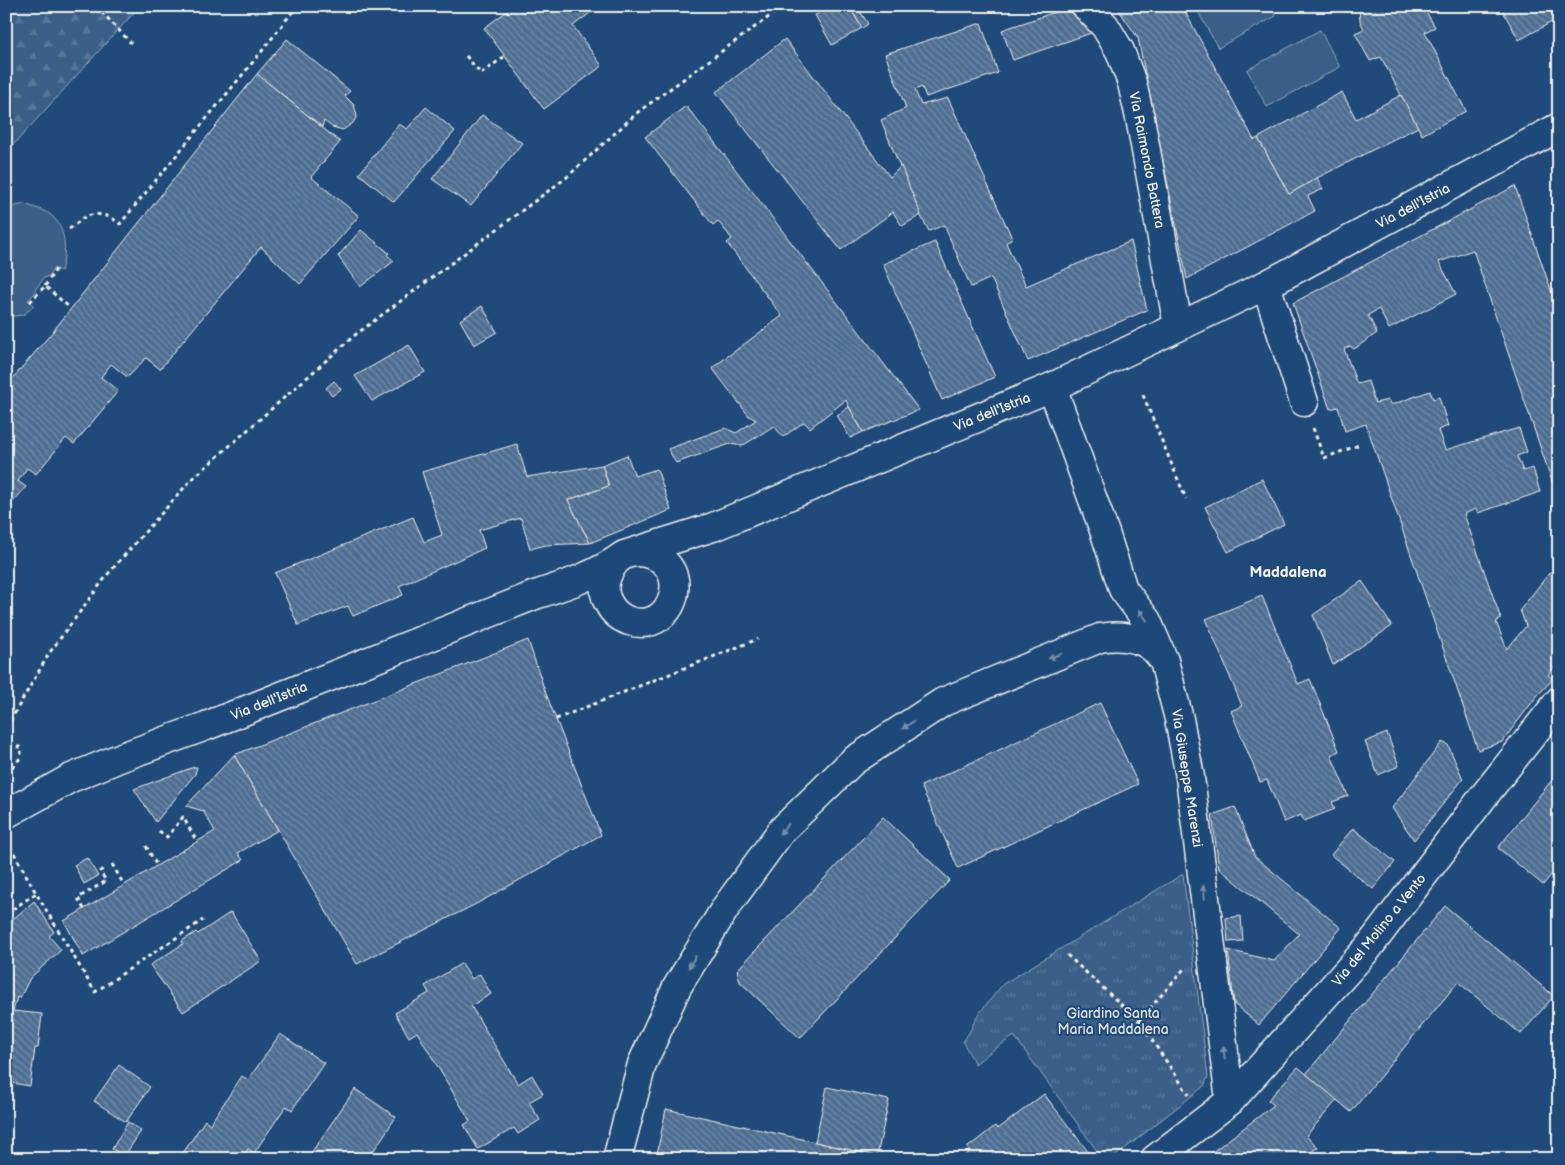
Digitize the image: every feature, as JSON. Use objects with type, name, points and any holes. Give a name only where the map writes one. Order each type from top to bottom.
[{"type":"main road","name":"Via Raimondo Battera","points":[[1086,6],[1104,26],[1120,51],[1132,83],[1178,326]]},
{"type":"main road","name":"Via dell'Istria","points":[[6,814],[71,778],[122,757],[206,726],[535,595],[578,581],[625,557],[714,527],[1052,387],[1266,285],[1559,127]]},
{"type":"main road","points":[[1266,285],[1304,402]]},
{"type":"main road","name":"Via Giuseppe Marenzi","points":[[1052,387],[1106,533],[1123,589],[1147,621],[1164,661],[1179,719],[1190,777],[1230,1101]]},
{"type":"main road","name":"Via dell'Istria","points":[[535,595],[586,597],[608,604],[619,616],[634,622],[646,622],[658,618],[667,610],[673,599],[675,587],[673,576],[683,557],[695,542],[714,527]]},
{"type":"main road","points":[[608,604],[605,593],[605,581],[608,571],[625,557],[647,552],[658,557],[667,565],[673,576]]},
{"type":"main road","points":[[1100,638],[1117,612],[1123,589]]},
{"type":"main road","points":[[616,1159],[642,1064],[677,987],[726,906],[782,830],[853,760],[943,702],[1100,638],[1114,635],[1132,639],[1150,646],[1164,661]]},
{"type":"main road","name":"Via del Molino a Vento","points":[[1155,1159],[1230,1101],[1368,948],[1489,789],[1559,701]]},
{"type":"path","points":[[96,6],[131,43]]},
{"type":"path","points":[[69,229],[86,217],[97,214],[112,218],[120,224],[297,6]]},
{"type":"path","points":[[6,728],[50,652],[108,574],[191,480],[356,335],[567,177],[638,112],[784,6]]},
{"type":"path","points":[[466,56],[481,74],[505,56]]},
{"type":"path","points":[[30,302],[45,286],[56,269]]},
{"type":"path","points":[[45,286],[70,308]]},
{"type":"path","points":[[1143,395],[1186,499]]},
{"type":"path","points":[[1304,402],[1324,458],[1359,445]]},
{"type":"path","points":[[556,719],[758,639]]},
{"type":"path","points":[[6,756],[11,747],[21,747],[21,757],[6,775]]},
{"type":"path","points":[[159,831],[167,837],[183,817],[197,842]]},
{"type":"path","points":[[10,846],[95,992],[203,920]]},
{"type":"path","points":[[146,846],[157,866]]},
{"type":"path","points":[[112,864],[124,885]]},
{"type":"path","points":[[84,909],[78,898],[106,881],[100,871],[106,868]]},
{"type":"path","points":[[6,914],[36,893]]},
{"type":"path","points":[[1067,956],[1138,1021],[1192,1100]]},
{"type":"path","points":[[1138,1021],[1185,967]]},
{"type":"green space","points":[[6,6],[140,6],[6,153]]},
{"type":"green space","points":[[1195,6],[1271,6],[1276,16],[1218,48]]},
{"type":"green space","points":[[1320,30],[1340,67],[1267,107],[1247,70]]},
{"type":"green space","points":[[25,204],[48,213],[59,224],[65,247],[63,264],[61,271],[54,268],[49,276],[44,278],[35,290],[35,293],[28,300],[34,306],[23,315],[6,317],[6,208]]},
{"type":"green space","name":"Giardino Santa Maria Maddalena","points":[[1183,874],[1208,1077],[1204,1086],[1112,1159],[1103,1159],[1014,1036],[975,1064],[963,1042],[977,1016],[1003,984]]},
{"type":"building","points":[[514,6],[599,6],[573,26],[602,66],[544,109],[484,28]]},
{"type":"building","points":[[831,6],[849,6],[862,28],[832,45],[815,15]]},
{"type":"building","points":[[849,6],[868,6],[860,11],[868,24],[862,28]]},
{"type":"building","points":[[1073,6],[1094,32],[1013,60],[1002,30]]},
{"type":"building","points":[[1116,6],[1182,6],[1254,140],[1258,138],[1289,194],[1317,178],[1323,189],[1308,196],[1315,211],[1187,279],[1138,38]]},
{"type":"building","points":[[1359,6],[1423,6],[1435,27],[1425,32],[1466,111],[1422,135],[1381,57],[1370,61],[1355,33],[1364,29],[1360,21]]},
{"type":"building","points":[[1500,6],[1559,6],[1559,18],[1519,40]]},
{"type":"building","points":[[981,23],[998,73],[926,97],[922,87],[915,90],[921,105],[948,98],[1012,238],[1006,243],[1026,286],[1131,241],[1147,310],[1028,361],[991,278],[971,287],[944,225],[929,231],[918,211],[881,120],[906,108],[885,54]]},
{"type":"building","points":[[287,39],[350,91],[345,96],[354,105],[357,116],[353,123],[343,130],[332,127],[324,121],[322,127],[257,74]]},
{"type":"building","points":[[785,39],[890,177],[901,166],[921,215],[902,226],[893,212],[841,250],[716,92]]},
{"type":"building","points":[[257,74],[340,142],[311,177],[359,216],[300,284],[261,247],[160,369],[146,358],[129,376],[126,376],[111,364],[101,377],[118,391],[74,444],[66,438],[36,474],[27,468],[18,481],[26,487],[6,510],[6,386],[50,335]]},
{"type":"building","points":[[1342,92],[1356,119],[1401,95],[1418,127],[1289,194],[1258,138]]},
{"type":"building","points":[[686,106],[919,410],[863,432],[846,400],[810,428],[804,422],[783,437],[774,426],[742,446],[730,444],[676,463],[668,449],[725,428],[736,433],[756,420],[749,416],[712,368],[782,316],[727,243],[732,239],[718,221],[713,225],[645,137]]},
{"type":"building","points":[[426,107],[455,131],[394,202],[359,174],[399,124],[407,129]]},
{"type":"building","points":[[482,115],[522,143],[471,206],[432,179]]},
{"type":"building","points":[[1515,186],[1559,313],[1559,502],[1473,250],[1439,262],[1456,294],[1389,329],[1379,309],[1368,315],[1377,333],[1354,349],[1350,346],[1344,349],[1357,384],[1368,381],[1375,403],[1388,400],[1391,405],[1430,391],[1433,399],[1439,397],[1448,426],[1438,430],[1445,450],[1519,428],[1527,452],[1517,456],[1523,471],[1533,468],[1540,492],[1478,513],[1476,509],[1464,514],[1501,619],[1496,622],[1507,649],[1526,626],[1520,610],[1550,572],[1559,570],[1559,661],[1548,675],[1553,679],[1537,696],[1502,742],[1478,750],[1366,424],[1345,431],[1338,407],[1330,409],[1293,303]]},
{"type":"building","points":[[361,230],[389,253],[387,255],[394,261],[360,287],[338,256]]},
{"type":"building","points":[[935,242],[995,377],[942,400],[883,264]]},
{"type":"building","points":[[482,306],[497,332],[474,345],[460,320]]},
{"type":"building","points":[[409,345],[425,372],[372,401],[355,376]]},
{"type":"building","points":[[334,381],[341,389],[332,396],[326,388]]},
{"type":"building","points":[[849,407],[863,432],[850,438],[837,415]]},
{"type":"building","points":[[517,444],[527,477],[602,465],[609,486],[568,500],[590,543],[546,545],[530,549],[521,518],[479,530],[485,548],[399,586],[403,595],[353,616],[348,606],[298,625],[275,573],[413,517],[424,542],[442,535],[422,472]]},
{"type":"building","points":[[627,455],[635,476],[657,469],[671,510],[590,543],[568,500],[609,486],[602,465]]},
{"type":"building","points":[[1262,479],[1284,524],[1228,552],[1205,507]]},
{"type":"building","points":[[1362,581],[1392,626],[1333,665],[1313,615]]},
{"type":"building","points":[[1262,596],[1298,684],[1310,679],[1339,751],[1331,755],[1348,796],[1332,802],[1335,809],[1304,821],[1301,815],[1284,822],[1267,780],[1260,782],[1231,711],[1242,706],[1206,619]]},
{"type":"building","points":[[528,640],[545,691],[601,835],[478,903],[357,964],[234,755]]},
{"type":"building","points":[[1100,703],[1138,784],[958,868],[921,786]]},
{"type":"building","points":[[1387,733],[1399,766],[1378,775],[1365,742]]},
{"type":"building","points":[[1442,742],[1448,745],[1463,779],[1414,840],[1392,808]]},
{"type":"building","points":[[234,755],[278,830],[238,853],[243,860],[83,956],[64,921],[215,831],[203,811],[186,806]]},
{"type":"building","points":[[197,767],[195,774],[156,822],[134,789]]},
{"type":"building","points":[[1559,771],[1559,865],[1543,885],[1498,848]]},
{"type":"building","points":[[1235,807],[1255,857],[1341,928],[1259,1025],[1234,1004],[1228,950],[1274,961],[1299,934],[1219,868],[1212,815]]},
{"type":"building","points":[[883,817],[950,880],[800,1038],[740,982],[737,970]]},
{"type":"building","points":[[1353,828],[1395,862],[1373,889],[1331,855]]},
{"type":"building","points":[[87,858],[98,876],[84,884],[74,865]]},
{"type":"building","points":[[34,901],[54,932],[49,936],[61,950],[30,978],[20,998],[17,997],[13,1011],[42,1014],[38,1048],[35,1048],[30,1086],[6,1082],[6,925]]},
{"type":"building","points":[[1445,906],[1554,996],[1521,1034],[1458,982],[1351,1112],[1306,1074]]},
{"type":"building","points":[[231,912],[261,961],[183,1012],[150,965],[183,944],[182,941],[196,932],[198,934]]},
{"type":"building","points":[[1241,916],[1243,941],[1228,942],[1226,918]]},
{"type":"building","points":[[462,963],[472,979],[480,974],[491,994],[471,1006],[518,1084],[532,1075],[543,1094],[529,1102],[540,1120],[518,1134],[514,1128],[478,1149],[464,1125],[470,1121],[417,1032],[409,1037],[395,1013],[429,993],[425,986]]},
{"type":"building","points":[[280,1034],[324,1063],[292,1110],[286,1106],[254,1153],[248,1149],[242,1159],[179,1159],[205,1120],[210,1124],[242,1076],[248,1080]]},
{"type":"building","points":[[119,1065],[150,1087],[126,1122],[94,1101]]},
{"type":"building","points":[[1298,1067],[1337,1100],[1306,1136],[1318,1147],[1302,1159],[1203,1159],[1274,1105],[1268,1100]]},
{"type":"building","points":[[827,1087],[889,1100],[877,1156],[815,1142]]},
{"type":"building","points":[[355,1089],[396,1117],[368,1159],[307,1159]]},
{"type":"building","points":[[1044,1094],[1092,1157],[1090,1159],[960,1159],[970,1152],[967,1148],[995,1126],[998,1129]]},
{"type":"building","points":[[666,1109],[815,1142],[888,1159],[656,1159]]},
{"type":"building","points":[[128,1122],[141,1131],[124,1157],[112,1149]]},
{"type":"district","name":"Maddalena","points":[[1288,572]]}]
